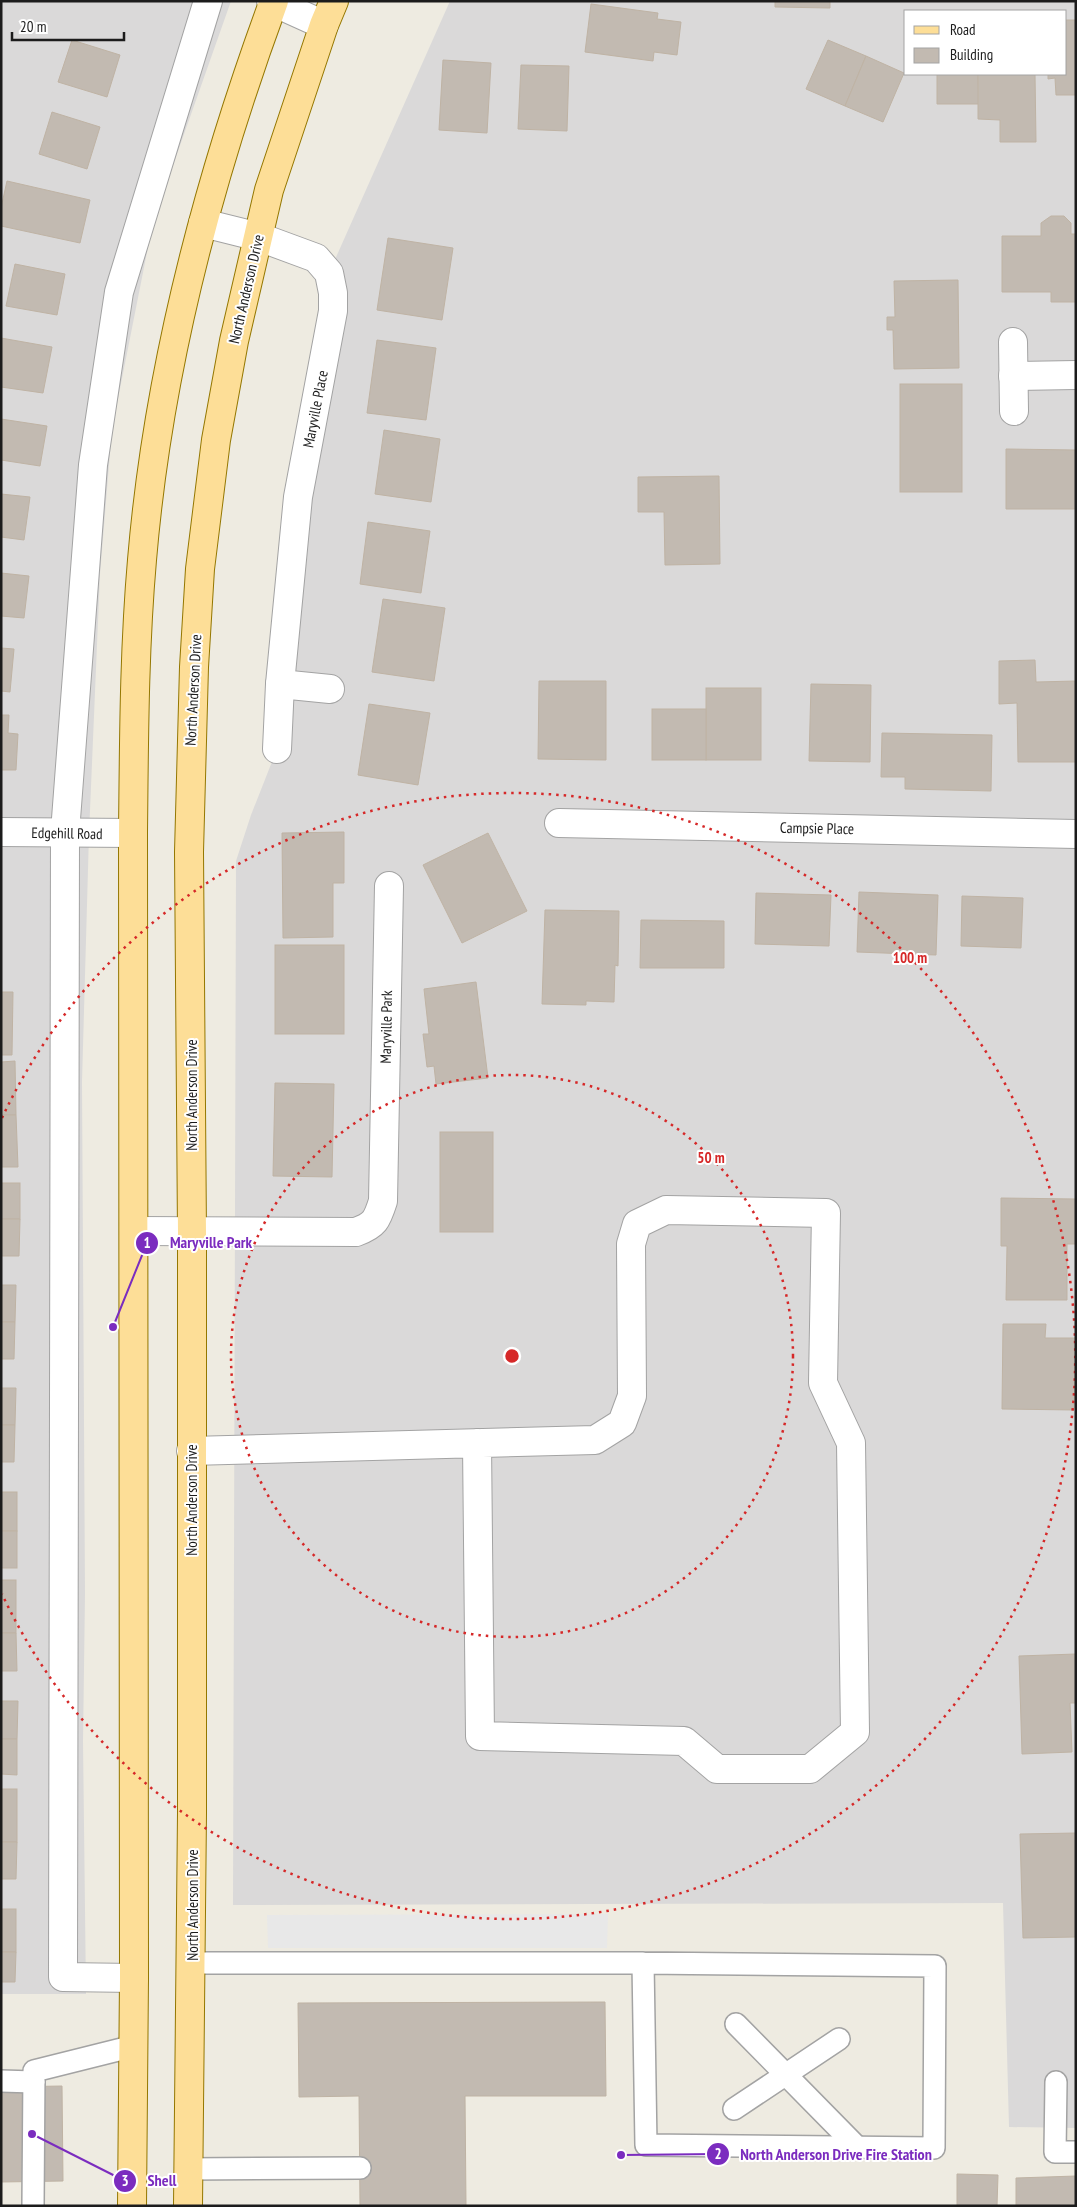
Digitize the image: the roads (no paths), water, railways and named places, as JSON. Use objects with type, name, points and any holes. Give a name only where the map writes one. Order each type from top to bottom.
[{"type":"main road","points":[[132,2206],[134,2046],[133,833],[135,679],[142,560],[149,493],[170,363],[203,223],[234,111],[273,2]]},
{"type":"main road","name":"North Anderson Drive","points":[[188,2206],[191,1963],[192,1233],[190,809],[194,667],[200,570],[216,440],[231,359],[268,190],[329,13]]},
{"type":"street","points":[[134,1978],[63,1977],[65,832],[92,465],[119,292],[208,1]]},
{"type":"street","points":[[273,2],[329,13]]},
{"type":"street","name":"Maryville Place","points":[[203,223],[259,237],[316,258],[329,273],[333,293],[333,311],[298,497],[280,684],[277,749]]},
{"type":"street","points":[[1013,342],[1014,410]]},
{"type":"street","points":[[1013,376],[1076,375]]},
{"type":"street","points":[[280,684],[330,689]]},
{"type":"street","name":"Campsie Place","points":[[559,823],[1076,834]]},
{"type":"street","name":"Edgehill Road","points":[[1,832],[133,833]]},
{"type":"street","name":"Maryville Park","points":[[134,1231],[192,1233],[356,1232],[369,1227],[378,1218],[383,1201],[389,886]]},
{"type":"street","points":[[191,1451],[595,1440],[622,1423],[632,1396],[631,1244],[637,1224],[666,1210],[826,1214],[823,1383],[851,1442],[856,1732],[810,1769],[718,1769],[684,1741],[480,1736],[477,1444]]},
{"type":"lane","points":[[191,1963],[643,1963],[935,1966],[934,2148],[646,2145],[643,1963]]},
{"type":"lane","points":[[736,2024],[857,2147]]},
{"type":"lane","points":[[734,2109],[839,2038]]},
{"type":"lane","points":[[33,2206],[34,2071],[134,2046]]},
{"type":"lane","points":[[1,2081],[34,2082]]},
{"type":"lane","points":[[1056,2082],[1055,2152],[1076,2152]]},
{"type":"lane","points":[[188,2169],[360,2168]]},
{"type":"place","name":"Maryville Park","points":[[113,1327]]},
{"type":"place","name":"Shell","points":[[32,2134]]},
{"type":"place","name":"North Anderson Drive Fire Station","points":[[621,2155]]}]
